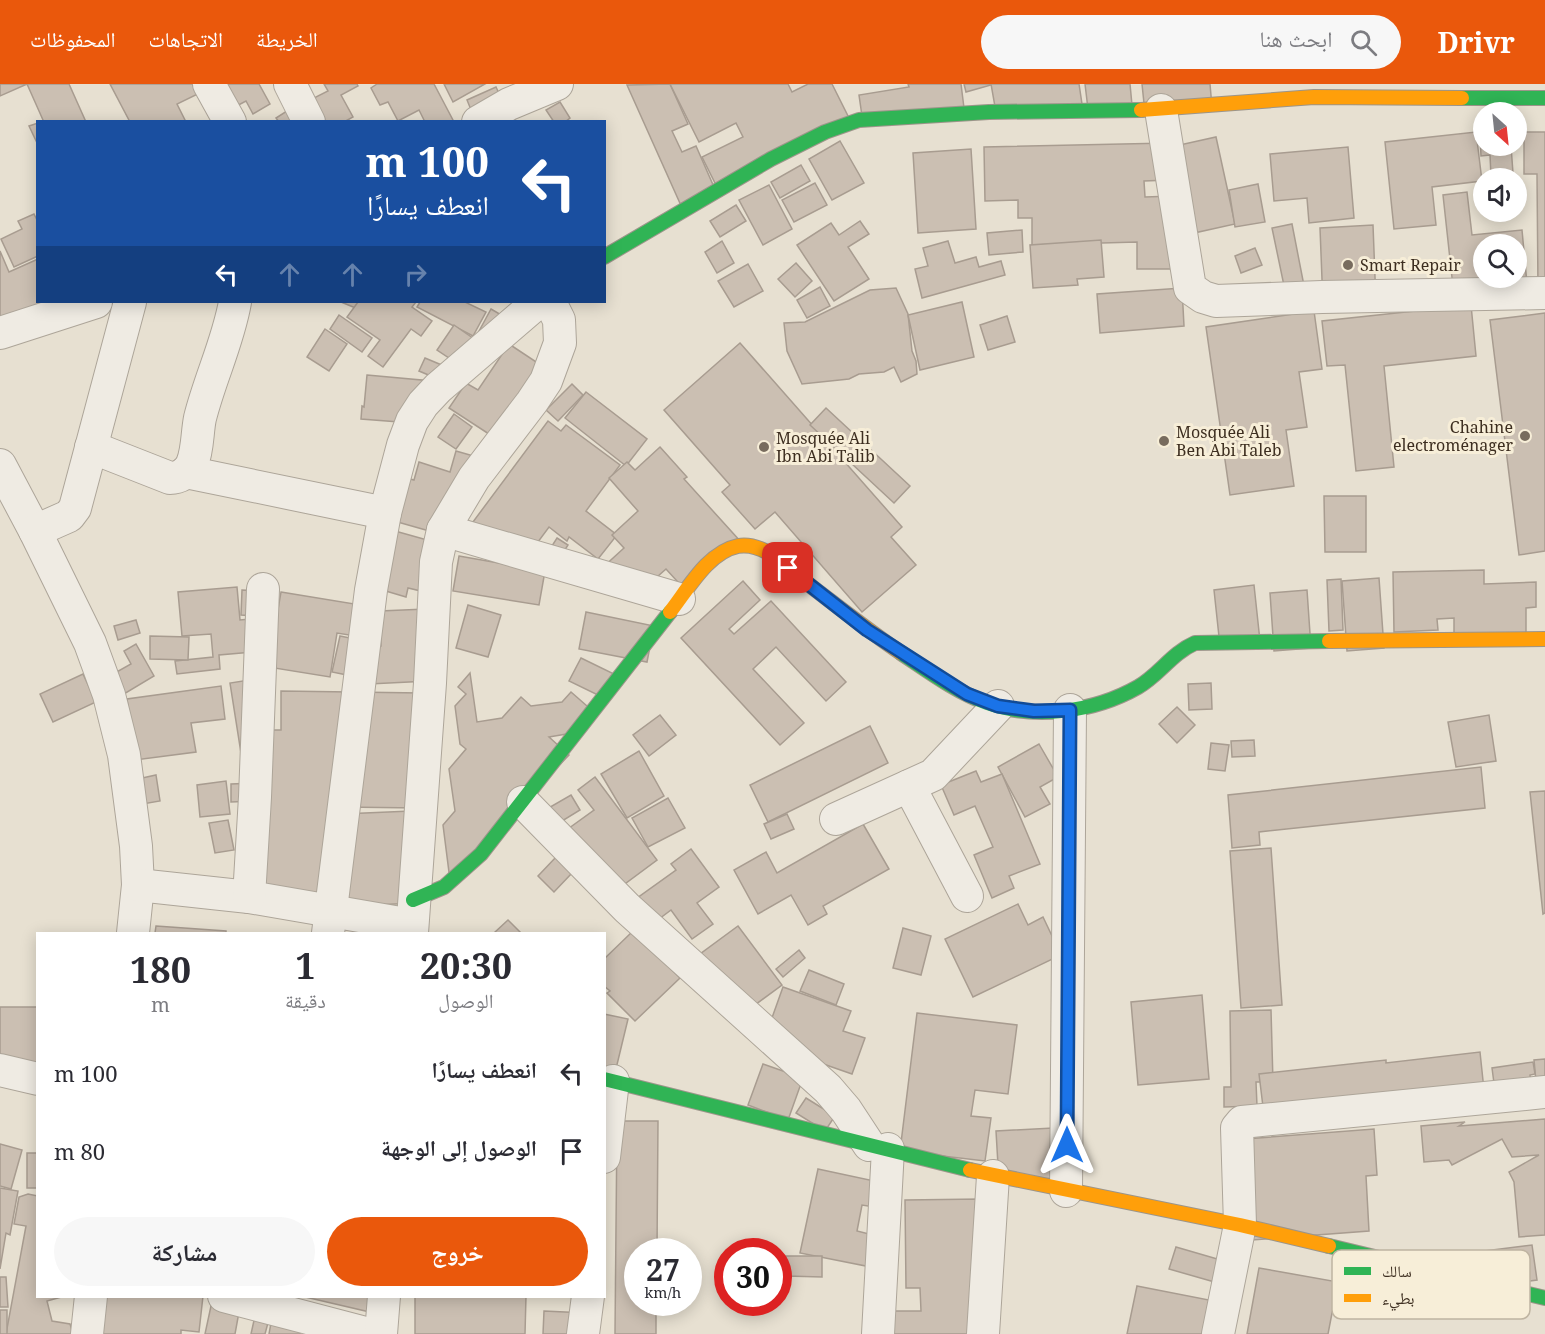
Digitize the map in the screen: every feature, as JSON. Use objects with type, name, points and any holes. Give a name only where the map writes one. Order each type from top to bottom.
[{"type":"street","points":[[209,84],[229,120]]},
{"type":"street","points":[[290,84],[308,120]]},
{"type":"street","points":[[486,120],[514,113],[557,84]]},
{"type":"street","points":[[606,256],[743,174],[816,136],[851,122],[874,117],[989,112],[1161,110],[1314,97],[1512,91],[1545,98]]},
{"type":"street","points":[[1161,110],[1190,288],[1203,297],[1216,300],[1545,293]]},
{"type":"street","points":[[0,333],[93,303]]},
{"type":"street","points":[[35,531],[69,516],[75,508],[129,303]]},
{"type":"street","points":[[91,447],[170,478],[177,478],[186,472],[192,464],[200,418],[232,319],[235,303]]},
{"type":"street","points":[[329,922],[371,590],[385,513],[403,444],[412,421],[423,404],[461,367],[537,303]]},
{"type":"street","points":[[412,920],[430,683],[436,562],[442,530],[474,478],[546,381],[560,343],[559,320],[550,303]]},
{"type":"street","points":[[0,465],[90,643],[109,695],[124,754],[136,846],[138,885],[133,932]]},
{"type":"street","points":[[186,472],[385,513]]},
{"type":"street","points":[[442,530],[679,599]]},
{"type":"street","points":[[138,885],[249,897],[329,922],[412,920],[481,854],[704,568],[717,555],[734,547],[750,545],[772,556],[867,630],[967,694],[998,706],[1034,711],[1070,710],[1119,696],[1144,684],[1157,674],[1172,657],[1195,643],[1545,639]]},
{"type":"street","points":[[249,897],[263,590]]},
{"type":"street","points":[[836,819],[933,776],[998,706]]},
{"type":"street","points":[[1066,1191],[1070,710]]},
{"type":"street","points":[[909,786],[966,896]]},
{"type":"street","points":[[523,802],[627,908],[828,1089],[879,1147],[878,1334]]},
{"type":"street","points":[[0,1070],[36,1079]]},
{"type":"street","points":[[606,1126],[609,1080],[993,1176],[1240,1225],[1344,1250]]},
{"type":"street","points":[[1218,1334],[1240,1225],[1237,1128],[1242,1122],[1545,1092]]},
{"type":"street","points":[[983,1334],[993,1176]]},
{"type":"street","points":[[1530,1294],[1545,1298]]},
{"type":"street","points":[[87,1334],[92,1298]]},
{"type":"street","points":[[232,1298],[369,1334]]},
{"type":"street","points":[[381,1334],[384,1298]]},
{"type":"street","points":[[583,1334],[588,1298]]},
{"type":"building","points":[[0,84],[27,84],[0,96]]},
{"type":"building","points":[[27,84],[69,84],[85,120],[43,120]]},
{"type":"building","points":[[110,84],[205,84],[208,89],[177,104],[185,120],[129,120]]},
{"type":"building","points":[[214,84],[259,84],[270,104],[253,114],[246,101],[229,110]]},
{"type":"building","points":[[324,84],[357,84],[358,86],[341,95],[353,117],[348,120],[318,120],[308,101],[328,91]]},
{"type":"building","points":[[377,84],[434,84],[453,120],[424,120],[419,110],[397,120],[388,102],[380,105],[371,88]]},
{"type":"building","points":[[444,84],[485,84],[453,102]]},
{"type":"building","points":[[670,84],[688,124],[672,131],[682,152],[696,146],[717,194],[683,210],[627,85]]},
{"type":"building","points":[[670,84],[788,84],[792,92],[808,84],[832,84],[850,120],[717,187],[702,157],[743,137],[736,123],[699,142]]},
{"type":"building","points":[[908,84],[961,84],[964,108],[863,123],[859,95],[909,87]]},
{"type":"building","points":[[964,84],[991,84],[991,85],[966,92]]},
{"type":"building","points":[[991,84],[1079,84],[1082,104],[997,118]]},
{"type":"building","points":[[1085,84],[1130,84],[1132,105],[1088,109]]},
{"type":"building","points":[[1142,84],[1210,84],[1212,107],[1145,113]]},
{"type":"building","points":[[496,87],[510,117],[475,120],[467,100]]},
{"type":"building","points":[[560,102],[570,118],[553,120],[546,110]]},
{"type":"building","points":[[290,109],[297,120],[278,120],[276,118]]},
{"type":"building","points":[[36,124],[36,141],[29,126]]},
{"type":"building","points":[[1473,132],[1473,156],[1479,156],[1480,168],[1473,168],[1473,182],[1432,187],[1436,225],[1394,229],[1385,142]]},
{"type":"building","points":[[1527,132],[1545,132],[1545,290],[1538,290],[1537,174],[1527,174],[1527,168],[1524,168],[1524,156],[1527,156]]},
{"type":"building","points":[[1216,137],[1235,224],[1194,233],[1175,146]]},
{"type":"building","points":[[840,141],[864,183],[832,200],[809,159]]},
{"type":"building","points":[[1169,143],[1169,180],[1144,181],[1145,197],[1173,196],[1174,269],[1137,269],[1137,242],[1032,245],[1032,218],[1018,218],[1018,200],[985,201],[984,147]]},
{"type":"building","points":[[1348,147],[1354,218],[1309,223],[1307,198],[1274,201],[1270,154]]},
{"type":"building","points":[[971,149],[976,229],[918,233],[913,153]]},
{"type":"building","points":[[1490,156],[1512,156],[1513,168],[1491,168]]},
{"type":"building","points":[[801,165],[810,181],[780,198],[771,182]]},
{"type":"building","points":[[815,183],[827,205],[794,222],[782,200]]},
{"type":"building","points":[[1258,184],[1265,222],[1235,227],[1229,190]]},
{"type":"building","points":[[769,185],[792,229],[763,245],[739,200]]},
{"type":"building","points":[[1467,192],[1473,235],[1473,288],[1503,288],[1454,296],[1443,195]]},
{"type":"building","points":[[736,205],[746,221],[720,237],[710,221]]},
{"type":"building","points":[[34,214],[36,218],[36,257],[14,267],[1,239],[22,229],[18,221]]},
{"type":"building","points":[[860,221],[869,234],[848,247],[869,279],[834,301],[797,245],[831,223],[839,235]]},
{"type":"building","points":[[1292,224],[1306,296],[1287,300],[1272,228]]},
{"type":"building","name":"Smart Repair","points":[[1373,225],[1376,303],[1323,305],[1320,228]]},
{"type":"building","points":[[1022,230],[1023,252],[989,255],[987,233]]},
{"type":"building","points":[[1522,230],[1522,234],[1482,234]]},
{"type":"building","points":[[1101,240],[1104,277],[1077,279],[1078,285],[1033,288],[1030,245]]},
{"type":"building","points":[[722,241],[734,263],[717,273],[705,252]]},
{"type":"building","points":[[948,241],[955,263],[976,257],[979,267],[1001,261],[1005,275],[922,298],[915,269],[928,266],[923,248]]},
{"type":"building","points":[[1255,248],[1262,265],[1241,273],[1235,256]]},
{"type":"building","points":[[0,251],[9,272],[36,260],[36,303],[43,303],[0,322]]},
{"type":"building","points":[[796,263],[812,281],[795,297],[778,279]]},
{"type":"building","points":[[748,264],[763,291],[734,307],[718,281]]},
{"type":"building","points":[[820,287],[830,306],[807,318],[797,300]]},
{"type":"building","points":[[896,288],[908,314],[917,374],[901,382],[894,367],[884,372],[859,374],[849,379],[802,384],[787,351],[784,323],[805,322],[870,290]]},
{"type":"building","points":[[1182,288],[1184,326],[1100,333],[1097,294]]},
{"type":"building","points":[[962,302],[974,357],[920,370],[908,315]]},
{"type":"building","points":[[343,303],[361,303],[358,309]]},
{"type":"building","points":[[357,303],[415,303],[412,307],[432,321],[421,336],[411,329],[383,367],[368,356],[380,340],[347,317]]},
{"type":"building","points":[[419,303],[467,303],[486,312],[473,336],[417,307]]},
{"type":"building","points":[[1471,305],[1476,356],[1384,366],[1394,467],[1356,471],[1345,365],[1327,366],[1322,321]]},
{"type":"building","points":[[491,309],[510,320],[478,333]]},
{"type":"building","points":[[1314,311],[1322,369],[1299,372],[1307,427],[1286,430],[1294,486],[1230,495],[1206,327]]},
{"type":"building","name":"Chahine electroménager","points":[[1545,313],[1545,551],[1519,555],[1490,320]]},
{"type":"building","points":[[339,315],[372,338],[362,352],[330,329]]},
{"type":"building","points":[[1007,316],[1015,342],[988,350],[980,325]]},
{"type":"building","points":[[454,325],[490,350],[473,374],[437,350]]},
{"type":"building","points":[[325,329],[347,344],[329,371],[307,357]]},
{"type":"building","name":"Mosquée Ali Ibn Abi Talib","points":[[740,343],[902,527],[891,537],[916,565],[862,612],[775,512],[755,529],[722,492],[730,485],[664,410]]},
{"type":"building","points":[[509,344],[559,377],[492,436],[449,408],[466,383],[478,390]]},
{"type":"building","points":[[425,358],[444,366],[438,379],[419,371]]},
{"type":"building","points":[[367,375],[432,381],[412,423],[361,419]]},
{"type":"building","points":[[572,384],[583,395],[558,421],[546,410]]},
{"type":"building","points":[[586,392],[647,439],[626,466],[565,418]]},
{"type":"building","points":[[826,408],[910,486],[894,503],[810,425]]},
{"type":"building","points":[[454,414],[472,427],[456,449],[438,437]]},
{"type":"building","points":[[548,421],[561,431],[566,425],[620,465],[586,511],[617,535],[598,559],[569,537],[567,541],[549,527],[535,546],[467,530]]},
{"type":"building","points":[[660,447],[687,477],[684,479],[741,542],[687,592],[666,569],[630,601],[601,569],[624,548],[612,535],[638,511],[609,478],[627,462],[635,470]]},
{"type":"building","points":[[456,451],[477,457],[454,538],[394,521],[406,478],[414,480],[419,462],[450,472]]},
{"type":"building","points":[[1324,496],[1366,496],[1366,552],[1325,552]]},
{"type":"building","points":[[395,531],[438,543],[425,592],[408,588],[406,597],[379,589]]},
{"type":"building","points":[[557,538],[568,545],[554,567],[543,560]]},
{"type":"building","points":[[459,556],[545,571],[539,605],[453,591]]},
{"type":"building","points":[[1484,570],[1484,584],[1536,582],[1536,607],[1526,608],[1526,635],[1454,641],[1454,618],[1437,619],[1438,630],[1394,632],[1393,572]]},
{"type":"building","points":[[1379,578],[1384,648],[1347,651],[1342,581]]},
{"type":"building","points":[[1341,579],[1343,630],[1329,631],[1327,580]]},
{"type":"building","points":[[743,581],[760,600],[729,629],[734,634],[771,601],[846,682],[826,701],[776,647],[753,669],[804,723],[780,745],[681,638]]},
{"type":"building","points":[[1254,585],[1260,641],[1220,646],[1214,590]]},
{"type":"building","points":[[237,587],[240,620],[260,618],[264,651],[219,655],[220,669],[177,674],[175,661],[213,657],[211,634],[182,636],[178,592]]},
{"type":"building","points":[[242,590],[258,591],[257,616],[241,615]]},
{"type":"building","points":[[1307,590],[1311,648],[1274,651],[1270,593]]},
{"type":"building","points":[[281,592],[373,607],[368,638],[337,633],[330,677],[268,667]]},
{"type":"building","points":[[468,605],[501,615],[488,657],[456,648]]},
{"type":"building","points":[[426,609],[429,681],[369,684],[368,646],[381,646],[380,611]]},
{"type":"building","points":[[586,612],[654,626],[647,662],[579,649]]},
{"type":"building","points":[[136,620],[140,633],[118,640],[114,626]]},
{"type":"building","points":[[150,636],[189,637],[188,660],[150,659]]},
{"type":"building","points":[[340,636],[365,641],[357,677],[332,672]]},
{"type":"building","points":[[136,644],[154,676],[124,694],[113,674],[131,664],[124,651]]},
{"type":"building","points":[[581,658],[614,674],[602,697],[569,681]]},
{"type":"building","points":[[470,673],[477,722],[502,718],[521,697],[531,706],[562,702],[571,692],[595,713],[578,732],[549,737],[569,755],[450,880],[443,825],[455,811],[449,769],[466,749],[460,744],[455,706],[466,694],[458,687]]},
{"type":"building","points":[[83,674],[96,702],[53,722],[40,694]]},
{"type":"building","points":[[249,680],[260,749],[241,753],[230,683]]},
{"type":"building","points":[[1211,683],[1212,709],[1189,710],[1188,684]]},
{"type":"building","points":[[221,686],[225,719],[191,723],[196,752],[135,760],[127,699]]},
{"type":"building","points":[[281,691],[421,693],[419,808],[342,807],[340,911],[264,910],[268,730],[281,730]]},
{"type":"building","points":[[1177,707],[1195,725],[1177,743],[1159,724]]},
{"type":"building","points":[[660,715],[676,735],[649,756],[633,735]]},
{"type":"building","points":[[1489,715],[1496,761],[1456,767],[1448,722]]},
{"type":"building","points":[[870,726],[888,763],[768,822],[750,785]]},
{"type":"building","points":[[1254,740],[1255,756],[1232,757],[1231,741]]},
{"type":"building","points":[[1211,743],[1229,745],[1225,771],[1208,769]]},
{"type":"building","points":[[1039,744],[1058,777],[1040,787],[1050,804],[1025,817],[998,767]]},
{"type":"building","points":[[639,751],[664,796],[627,818],[601,774]]},
{"type":"building","points":[[1481,767],[1485,808],[1259,832],[1260,845],[1232,848],[1228,795]]},
{"type":"building","points":[[976,771],[981,782],[1002,774],[1040,864],[1009,876],[1014,888],[992,898],[974,855],[993,847],[975,806],[954,815],[941,785]]},
{"type":"building","points":[[156,775],[160,801],[137,805],[133,780]]},
{"type":"building","points":[[595,777],[657,860],[618,889],[565,831],[594,810],[578,790]]},
{"type":"building","points":[[226,781],[230,814],[200,817],[197,785]]},
{"type":"building","points":[[258,783],[258,801],[231,802],[231,784]]},
{"type":"building","points":[[1545,791],[1545,913],[1543,914],[1530,792]]},
{"type":"building","points":[[571,795],[580,810],[554,826],[545,810]]},
{"type":"building","points":[[668,798],[685,828],[648,847],[632,818]]},
{"type":"building","points":[[411,811],[415,903],[374,905],[347,920],[342,814]]},
{"type":"building","points":[[787,814],[794,829],[771,839],[764,824]]},
{"type":"building","points":[[228,820],[234,850],[215,853],[209,823]]},
{"type":"building","points":[[863,824],[889,869],[823,906],[827,914],[808,925],[791,895],[758,914],[734,870],[766,852],[777,873]]},
{"type":"building","points":[[1271,848],[1282,1005],[1241,1008],[1230,851]]},
{"type":"building","points":[[691,849],[719,887],[697,903],[713,924],[692,939],[671,910],[651,925],[633,901],[676,870],[671,864]]},
{"type":"building","points":[[556,857],[572,873],[554,892],[538,876]]},
{"type":"building","points":[[1018,904],[1028,925],[1043,917],[1061,955],[973,997],[945,939]]},
{"type":"building","points":[[508,920],[520,932],[495,932]]},
{"type":"building","points":[[156,926],[226,931],[226,932],[155,932]]},
{"type":"building","points":[[738,926],[782,985],[740,1016],[696,957]]},
{"type":"building","points":[[903,928],[931,936],[921,975],[893,968]]},
{"type":"building","points":[[633,931],[680,978],[635,1021],[607,993],[610,991],[606,988],[606,957]]},
{"type":"building","points":[[799,950],[805,958],[783,977],[776,969]]},
{"type":"building","points":[[809,970],[844,984],[836,1005],[800,991]]},
{"type":"building","points":[[783,987],[851,1011],[843,1031],[865,1038],[852,1074],[763,1043]]},
{"type":"building","points":[[1202,995],[1209,1079],[1138,1085],[1131,1002]]},
{"type":"building","points":[[0,1007],[36,1007],[36,1065],[0,1065]]},
{"type":"building","points":[[1271,1010],[1273,1082],[1256,1082],[1257,1106],[1224,1107],[1224,1087],[1231,1087],[1230,1011]]},
{"type":"building","points":[[917,1013],[1017,1025],[1008,1094],[975,1090],[971,1116],[991,1118],[985,1161],[900,1151]]},
{"type":"building","points":[[606,1014],[628,1019],[614,1077],[606,1075]]},
{"type":"building","points":[[1480,1052],[1484,1090],[1264,1115],[1259,1074]]},
{"type":"building","points":[[1545,1059],[1545,1091],[1537,1092],[1534,1060]]},
{"type":"building","points":[[1533,1062],[1535,1074],[1530,1075],[1531,1085],[1495,1091],[1492,1068]]},
{"type":"building","points":[[763,1064],[803,1078],[788,1120],[748,1105]]},
{"type":"building","points":[[806,1098],[835,1116],[825,1131],[796,1113]]},
{"type":"building","points":[[1545,1119],[1545,1235],[1519,1237],[1514,1182],[1509,1172],[1539,1155],[1512,1157],[1502,1139],[1452,1165],[1449,1160],[1424,1162],[1421,1126],[1465,1122],[1459,1126]]},
{"type":"building","points":[[617,1121],[658,1121],[657,1238],[624,1238],[624,1316],[656,1316],[656,1334],[615,1334]]},
{"type":"building","points":[[1053,1128],[1056,1178],[999,1182],[996,1131]]},
{"type":"building","points":[[1374,1129],[1377,1175],[1366,1176],[1369,1231],[1252,1240],[1245,1139]]},
{"type":"building","points":[[0,1144],[22,1150],[11,1189],[0,1186]]},
{"type":"building","points":[[27,1153],[36,1153],[36,1188],[27,1188]]},
{"type":"building","points":[[818,1169],[879,1182],[874,1207],[862,1205],[857,1231],[873,1235],[866,1266],[800,1253]]},
{"type":"building","points":[[0,1188],[18,1191],[10,1235],[6,1233],[0,1269]]},
{"type":"building","points":[[28,1194],[36,1196],[36,1298],[58,1298],[47,1301],[52,1321],[70,1324],[73,1334],[6,1334],[26,1226],[14,1224],[19,1197]]},
{"type":"building","points":[[981,1199],[982,1334],[893,1334],[892,1311],[921,1311],[920,1288],[906,1288],[905,1200]]},
{"type":"building","points":[[1532,1245],[1537,1280],[1530,1281],[1530,1250],[1493,1250]]},
{"type":"building","points":[[1176,1247],[1238,1265],[1232,1287],[1169,1269]]},
{"type":"building","points":[[792,1256],[822,1256],[822,1277],[792,1276]]},
{"type":"building","points":[[1259,1268],[1332,1281],[1332,1313],[1328,1334],[1247,1334]]},
{"type":"building","points":[[0,1277],[6,1277],[8,1307],[0,1307]]},
{"type":"building","points":[[1137,1286],[1209,1300],[1202,1334],[1127,1334]]},
{"type":"building","points":[[103,1298],[203,1298],[199,1332],[181,1330],[181,1334],[99,1334]]},
{"type":"building","points":[[310,1298],[374,1298],[374,1313]]},
{"type":"building","points":[[415,1298],[526,1298],[525,1334],[415,1334]]},
{"type":"building","points":[[211,1306],[239,1312],[235,1334],[205,1334]]},
{"type":"building","points":[[0,1310],[7,1310],[7,1334],[0,1334]]},
{"type":"building","points":[[544,1311],[586,1313],[585,1334],[543,1334]]},
{"type":"building","points":[[255,1316],[269,1319],[265,1334],[251,1334]]},
{"type":"building","points":[[271,1323],[301,1329],[300,1334],[269,1334]]},
{"type":"traffic: fast","points":[[1462,98],[1545,98]]},
{"type":"traffic: fast","points":[[606,256],[771,159],[825,132],[859,120],[989,112],[1141,110]]},
{"type":"traffic: fast","points":[[413,900],[444,887],[481,854],[670,612]]},
{"type":"traffic: fast","points":[[901,653],[942,681],[987,703],[1005,708],[1044,712],[1084,708],[1121,696],[1146,682],[1179,652],[1195,643],[1329,641]]},
{"type":"traffic: fast","points":[[606,1079],[970,1170]]},
{"type":"traffic: fast","points":[[1329,1246],[1346,1250]]},
{"type":"traffic: fast","points":[[1530,1294],[1545,1298]]},
{"type":"traffic: slow","points":[[1141,110],[1314,97],[1462,98]]},
{"type":"traffic: slow","points":[[670,612],[708,563],[727,550],[738,546],[750,546],[766,551],[901,653]]},
{"type":"traffic: slow","points":[[1329,641],[1545,639]]},
{"type":"traffic: slow","points":[[970,1170],[1240,1225],[1329,1246]]},
{"type":"place","name":"Smart Repair","points":[[1348,265]]},
{"type":"place","name":"Chahine electroménager","points":[[1525,436]]},
{"type":"place","name":"Mosquée Ali Ben Abi Taleb","points":[[1164,441]]},
{"type":"place","name":"Mosquée Ali Ibn Abi Talib","points":[[764,447]]},
{"type":"route","points":[[788,568],[867,630],[967,694],[998,706],[1034,711],[1070,710],[1067,1145]]}]
